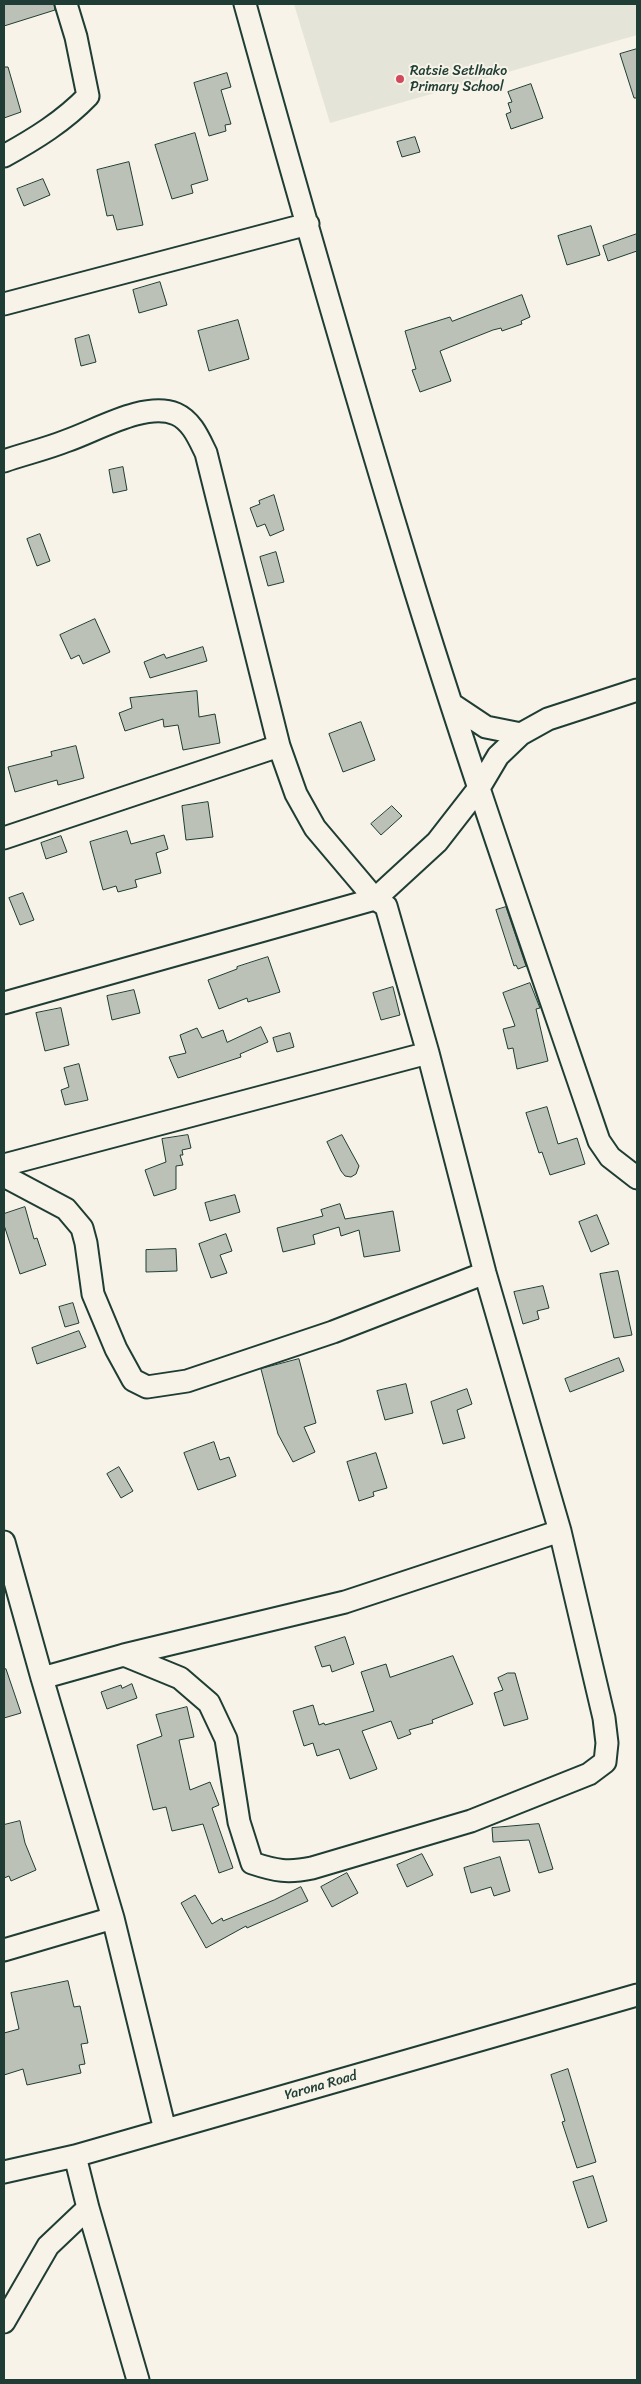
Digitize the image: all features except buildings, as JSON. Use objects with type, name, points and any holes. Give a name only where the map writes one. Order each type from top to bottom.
[{"type":"street","points":[[4,156],[70,115],[88,96],[66,4]]},
{"type":"street","points":[[245,4],[409,568],[479,788],[599,1141],[610,1156],[637,1178]]},
{"type":"street","points":[[4,304],[308,224]]},
{"type":"street","points":[[4,461],[85,435],[128,416],[158,410],[177,414],[193,428],[206,453],[279,746],[296,794],[315,828],[375,899],[386,906],[428,1053],[485,1273],[560,1531],[604,1718],[608,1743],[605,1762],[589,1774],[471,1820],[312,1868],[292,1872],[274,1870],[252,1862],[239,1822],[226,1739],[210,1703],[180,1678],[124,1655]]},
{"type":"street","points":[[4,1003],[375,899],[437,842],[479,788],[498,756],[521,734],[548,719],[637,690]]},
{"type":"street","points":[[453,705],[486,727],[521,734]]},
{"type":"street","points":[[4,838],[279,746]]},
{"type":"street","points":[[4,1165],[428,1053]]},
{"type":"street","points":[[4,1176],[66,1209],[82,1228],[93,1294],[116,1349],[133,1380],[147,1387],[187,1381],[333,1332],[485,1273]]},
{"type":"street","points":[[42,1678],[124,1655],[345,1602],[560,1531]]},
{"type":"street","points":[[4,1542],[113,1918],[165,2130]]},
{"type":"street","points":[[4,1950],[113,1918]]},
{"type":"street","name":"Yarona Road","points":[[4,2172],[75,2156],[637,1995]]},
{"type":"street","points":[[75,2156],[88,2208],[138,2380]]},
{"type":"street","points":[[4,2322],[48,2246],[88,2208]]},
{"type":"shaded area","name":"Ratsie Setlhako Primary School","points":[[294,4],[637,4],[637,35],[330,123]]},
{"type":"place","name":"Ratsie Setlhako Primary School","points":[[400,79]]}]
